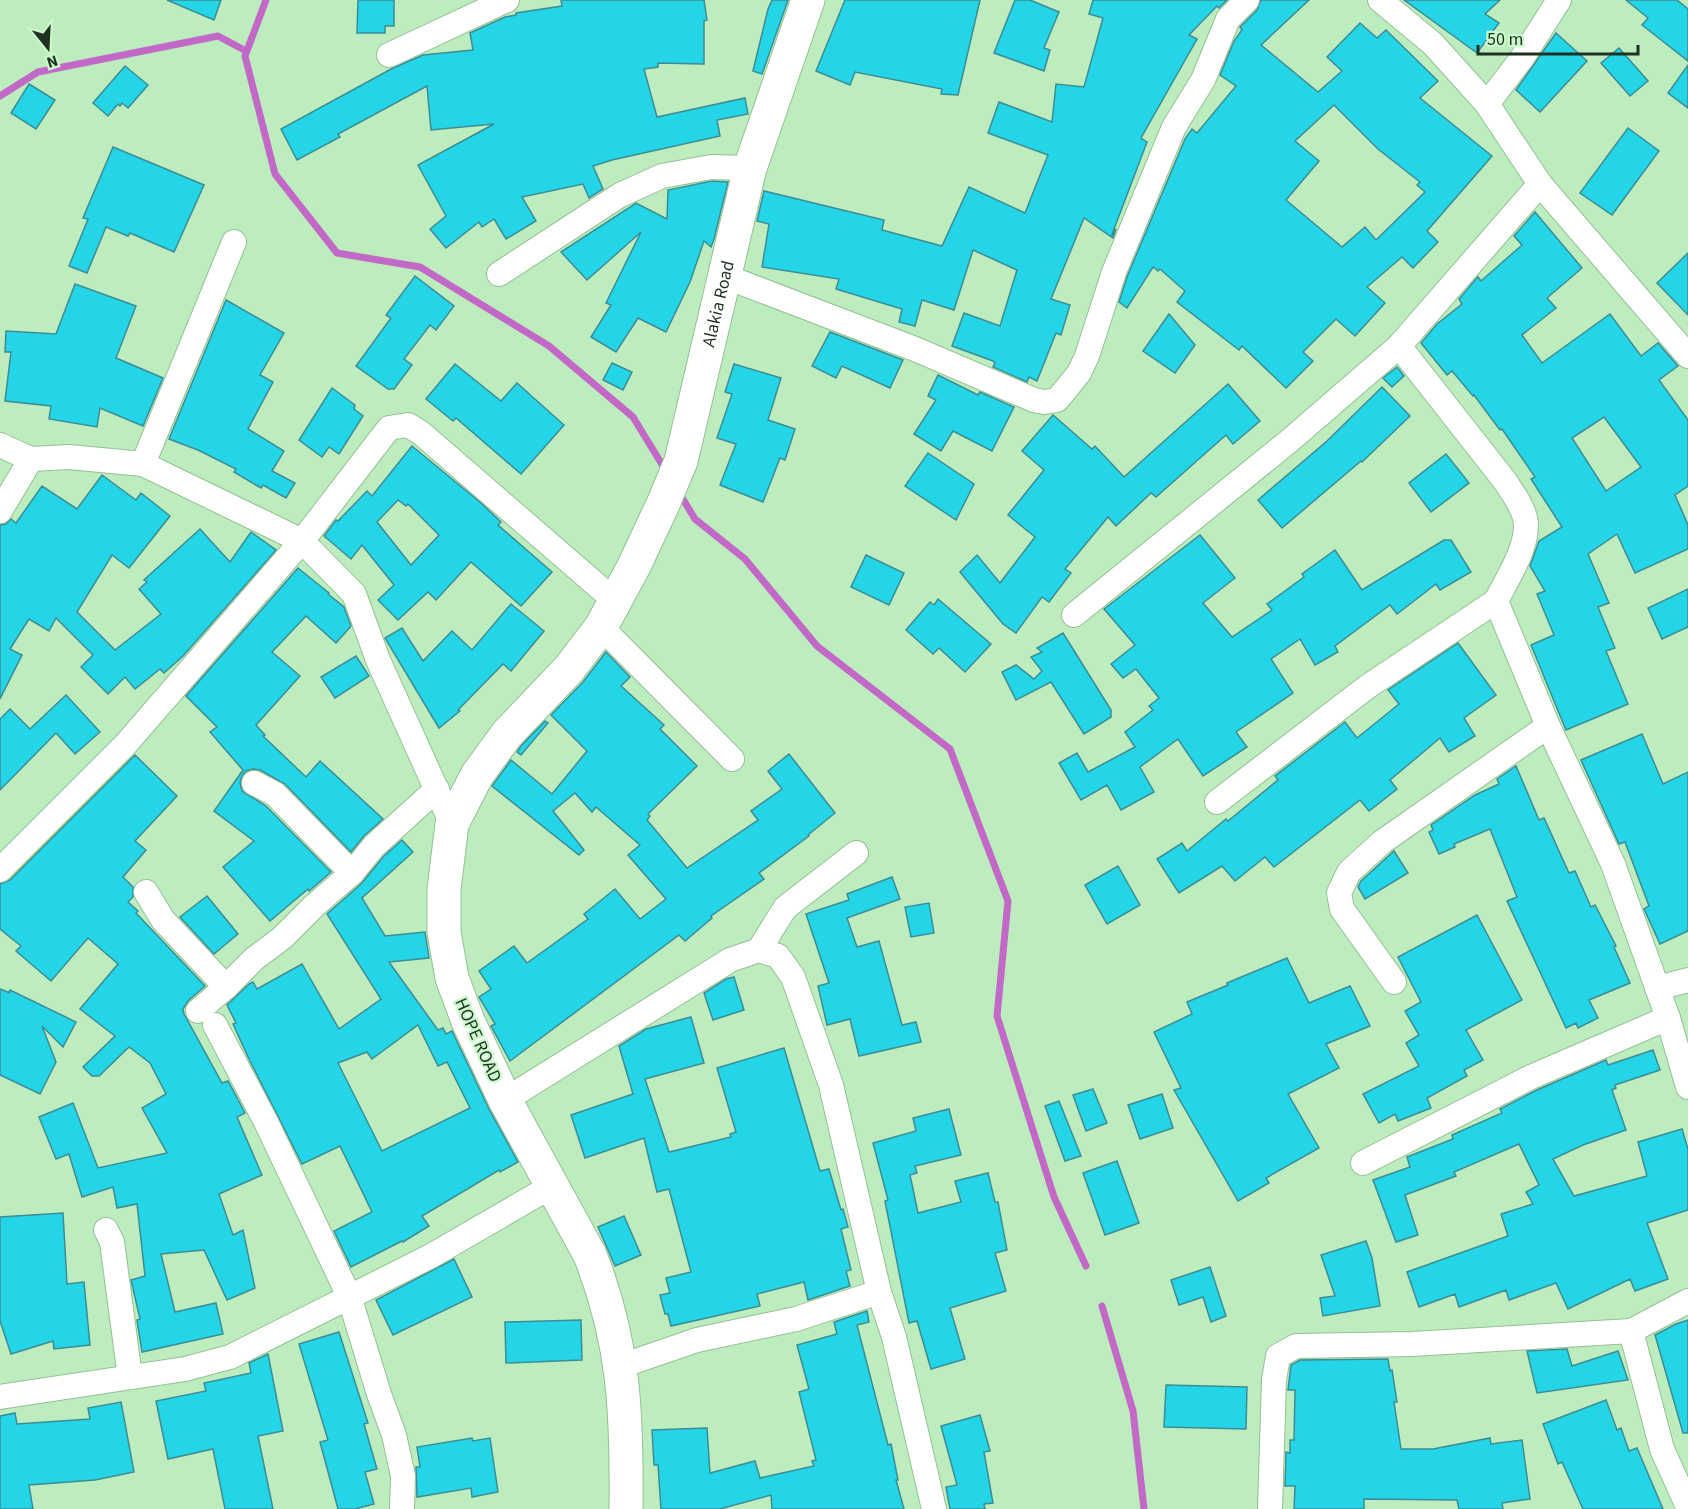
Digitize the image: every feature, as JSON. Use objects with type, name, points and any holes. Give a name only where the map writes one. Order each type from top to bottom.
[{"type":"street","points":[[389,55],[507,0]]},
{"type":"street","name":"Alakia Road","points":[[608,614],[663,504],[681,461],[750,168],[808,0]]},
{"type":"street","points":[[724,276],[915,349],[1034,400],[1044,402],[1057,400],[1079,373],[1087,356],[1114,272],[1174,127],[1203,80],[1228,19],[1247,0]]},
{"type":"street","points":[[1380,0],[1433,44],[1487,104],[1540,184],[1688,356]]},
{"type":"street","points":[[1487,104],[1522,57],[1559,0]]},
{"type":"street","points":[[499,274],[620,195],[662,176],[711,167],[750,168]]},
{"type":"street","points":[[1074,615],[1288,442],[1400,346],[1540,184]]},
{"type":"street","points":[[143,464],[234,242]]},
{"type":"street","points":[[1217,802],[1367,687],[1496,602],[1526,539],[1525,519],[1520,504],[1505,480],[1400,346]]},
{"type":"street","points":[[0,870],[125,745],[302,541],[390,428],[408,425],[443,450],[608,614],[732,759]]},
{"type":"street","points":[[0,445],[31,459],[69,456],[143,464],[302,541],[354,594],[378,660],[452,824]]},
{"type":"street","points":[[0,511],[31,459]]},
{"type":"street","points":[[1496,602],[1548,726],[1613,864],[1668,1018],[1688,1087]]},
{"type":"street","name":"HOPE ROAD","points":[[608,614],[569,669],[507,734],[477,775],[452,824],[444,889],[444,932],[452,978],[468,1021],[505,1100],[590,1255],[600,1280],[621,1366],[627,1434],[626,1509]]},
{"type":"street","points":[[1394,982],[1342,909],[1339,893],[1349,872],[1382,842],[1548,726]]},
{"type":"street","points":[[254,783],[275,794],[352,873]]},
{"type":"street","points":[[402,1509],[403,1476],[394,1435],[349,1296],[267,1122],[206,1018],[226,987],[254,959],[282,938],[352,873],[374,846],[437,789]]},
{"type":"street","points":[[759,950],[785,908],[856,853]]},
{"type":"street","points":[[146,892],[163,920],[226,987]]},
{"type":"street","points":[[505,1100],[730,960],[759,950],[778,956],[793,977],[831,1085],[879,1292],[894,1337],[934,1509]]},
{"type":"street","points":[[1657,988],[1688,980]]},
{"type":"street","points":[[1363,1163],[1531,1077],[1668,1018]]},
{"type":"street","points":[[0,1397],[185,1369],[230,1356],[431,1256],[552,1186]]},
{"type":"street","points":[[106,1230],[112,1242],[130,1377]]},
{"type":"street","points":[[621,1366],[698,1340],[796,1319],[879,1292]]},
{"type":"street","points":[[1270,1509],[1274,1380],[1278,1356],[1296,1346],[1413,1344],[1631,1331],[1688,1301]]},
{"type":"street","points":[[1631,1331],[1662,1449],[1688,1507]]},
{"type":"building","points":[[167,0],[221,0],[214,20]]},
{"type":"building","points":[[358,0],[394,0],[394,26],[385,26],[385,33],[357,33]]},
{"type":"building","points":[[561,0],[704,0],[707,20],[704,21],[704,64],[658,63],[658,67],[644,69],[657,117],[745,98],[748,114],[717,120],[720,136],[593,166],[603,189],[589,198],[583,184],[522,197],[536,221],[506,239],[494,219],[482,227],[479,222],[446,248],[430,229],[446,216],[418,165],[494,124],[431,130],[427,86],[338,134],[340,137],[297,160],[281,129],[393,68],[423,55],[473,50],[470,33],[505,17],[516,15],[516,13],[562,6]]},
{"type":"building","points":[[772,0],[788,0],[762,74],[753,71]]},
{"type":"building","points":[[845,0],[980,0],[958,95],[941,94],[942,89],[855,72],[850,85],[816,71]]},
{"type":"building","points":[[1015,0],[1030,0],[1059,12],[1044,48],[1050,50],[1044,71],[994,53]]},
{"type":"building","points":[[1093,0],[1227,0],[1219,8],[1217,6],[1189,35],[1197,39],[1141,138],[1147,142],[1111,237],[1084,218],[1051,299],[1070,305],[1061,335],[1056,333],[1037,381],[1029,377],[1027,382],[993,367],[995,363],[993,361],[952,346],[964,313],[1000,326],[1017,270],[973,250],[954,310],[922,300],[915,326],[899,322],[902,309],[836,289],[839,279],[762,267],[769,224],[757,221],[764,191],[884,220],[882,230],[942,246],[969,187],[1025,213],[1048,155],[988,133],[999,102],[1052,122],[1056,84],[1084,87],[1103,18],[1089,14]]},
{"type":"building","points":[[1261,0],[1309,0],[1261,45],[1318,92],[1342,71],[1327,57],[1360,23],[1377,38],[1386,30],[1438,81],[1420,98],[1492,156],[1427,231],[1438,242],[1413,268],[1402,257],[1367,287],[1385,303],[1355,336],[1336,319],[1303,352],[1313,361],[1286,388],[1242,346],[1239,350],[1177,302],[1185,291],[1160,269],[1158,271],[1153,267],[1127,308],[1119,302],[1127,277],[1185,139],[1192,129],[1197,133],[1236,86],[1220,75],[1234,41],[1242,30],[1240,27],[1257,10]],"holes":[[[1334,105],[1378,149],[1420,182],[1417,185],[1425,192],[1376,240],[1365,227],[1342,247],[1286,200],[1319,161],[1295,141]]]},
{"type":"building","points":[[1404,0],[1500,0],[1485,14],[1499,23],[1477,53]]},
{"type":"building","points":[[1626,0],[1677,0],[1688,9],[1688,61],[1642,25],[1648,18]]},
{"type":"building","points":[[1556,33],[1587,61],[1540,112],[1516,90]]},
{"type":"building","points":[[1619,48],[1648,81],[1630,96],[1601,63]]},
{"type":"building","points":[[1688,65],[1688,108],[1668,93]]},
{"type":"building","points":[[125,66],[148,85],[128,108],[122,103],[120,106],[118,104],[108,116],[93,103]]},
{"type":"building","points":[[29,84],[55,100],[36,129],[11,113]]},
{"type":"building","points":[[1628,128],[1659,151],[1612,215],[1580,193]]},
{"type":"building","points":[[113,147],[204,185],[174,252],[130,233],[128,236],[106,227],[87,273],[69,266],[88,219],[83,218]]},
{"type":"building","points":[[712,181],[728,182],[714,239],[711,247],[704,241],[690,282],[666,332],[638,318],[616,352],[591,337],[611,305],[606,303],[641,232],[587,280],[561,252],[636,203],[667,219],[668,190]]},
{"type":"building","points":[[1535,212],[1582,268],[1547,298],[1556,308],[1522,335],[1542,363],[1610,314],[1641,356],[1658,343],[1678,366],[1659,380],[1688,420],[1688,486],[1675,495],[1688,525],[1688,549],[1635,573],[1617,534],[1588,554],[1609,603],[1598,607],[1615,648],[1606,651],[1628,704],[1566,730],[1531,645],[1554,635],[1537,594],[1545,591],[1530,566],[1539,541],[1562,527],[1531,479],[1535,477],[1502,429],[1500,430],[1474,395],[1452,371],[1447,375],[1421,343],[1437,324],[1462,304],[1459,299],[1478,277],[1481,281],[1522,245],[1514,236]],"holes":[[[1604,417],[1641,467],[1606,491],[1572,438]]]},
{"type":"building","points":[[1688,253],[1688,315],[1657,283]]},
{"type":"building","points":[[415,276],[454,306],[436,330],[430,325],[404,359],[412,365],[394,389],[388,389],[356,366],[391,318],[386,315]]},
{"type":"building","points":[[75,284],[136,306],[116,358],[163,378],[143,426],[100,408],[97,427],[49,419],[51,406],[5,401],[11,352],[5,352],[6,331],[56,334]]},
{"type":"building","points":[[226,300],[284,333],[260,375],[273,382],[248,429],[284,451],[272,471],[295,483],[286,498],[263,485],[261,488],[234,472],[236,469],[198,450],[169,439]]},
{"type":"building","points":[[1169,314],[1195,345],[1175,373],[1143,351]]},
{"type":"building","points":[[830,332],[903,360],[890,388],[842,366],[836,378],[812,366]]},
{"type":"building","points":[[612,363],[632,372],[623,390],[603,380]]},
{"type":"building","points":[[455,364],[501,401],[517,383],[564,425],[521,474],[456,418],[453,421],[426,399]]},
{"type":"building","points":[[734,364],[781,378],[768,420],[795,429],[785,460],[780,458],[763,502],[720,485],[736,444],[717,438],[732,394],[725,392]]},
{"type":"building","points":[[1397,367],[1404,376],[1392,387],[1383,378]]},
{"type":"building","points":[[938,375],[978,395],[980,392],[1014,407],[992,451],[953,431],[941,451],[914,434],[936,400],[928,396]]},
{"type":"building","points":[[1228,384],[1260,421],[1233,444],[1226,435],[1156,497],[1151,493],[1116,526],[1108,517],[1065,569],[1071,573],[1049,602],[1042,597],[1016,633],[1003,624],[960,572],[977,555],[1000,583],[1035,537],[1008,515],[1044,470],[1022,451],[1053,415],[1092,449],[1095,446],[1124,477]]},
{"type":"building","points":[[1382,387],[1410,416],[1362,462],[1282,528],[1258,500],[1327,441]]},
{"type":"building","points":[[332,388],[355,405],[354,409],[363,416],[339,454],[329,447],[322,457],[299,440]]},
{"type":"building","points":[[412,446],[481,503],[501,522],[498,525],[552,572],[521,606],[471,562],[436,600],[428,592],[398,620],[378,600],[394,585],[362,545],[351,559],[324,536],[336,520],[338,521],[367,491],[372,496]],"holes":[[[398,500],[406,506],[408,504],[439,535],[411,565],[377,522]]]},
{"type":"building","points":[[928,453],[974,484],[956,520],[905,486]]},
{"type":"building","points":[[1446,454],[1469,483],[1431,512],[1409,483]]},
{"type":"building","points":[[102,475],[136,500],[141,493],[170,516],[129,568],[112,555],[77,612],[115,650],[161,614],[139,589],[147,582],[144,580],[200,529],[230,562],[251,532],[276,550],[183,656],[164,673],[160,669],[135,689],[125,677],[108,694],[81,667],[93,655],[56,618],[49,631],[29,619],[10,649],[22,655],[0,699],[0,525],[6,524],[11,519],[16,523],[42,486],[77,509]]},
{"type":"building","points":[[1200,535],[1235,578],[1203,603],[1232,637],[1272,610],[1267,604],[1304,577],[1302,574],[1335,550],[1362,590],[1444,540],[1451,540],[1471,572],[1440,590],[1436,584],[1397,614],[1390,605],[1335,646],[1338,652],[1315,665],[1300,639],[1271,659],[1293,693],[1236,732],[1247,747],[1203,776],[1178,739],[1140,767],[1154,792],[1121,810],[1107,785],[1081,800],[1059,763],[1077,753],[1088,772],[1135,747],[1125,732],[1153,710],[1149,706],[1159,698],[1136,669],[1123,678],[1111,664],[1135,645],[1104,609]]},
{"type":"building","points":[[866,555],[904,573],[889,605],[851,587]]},
{"type":"building","points":[[298,568],[344,607],[351,626],[336,643],[306,616],[272,652],[300,676],[256,725],[265,735],[263,736],[306,777],[320,761],[383,819],[364,836],[351,852],[285,784],[260,770],[246,771],[240,783],[242,791],[266,806],[331,872],[270,921],[223,867],[254,841],[214,811],[243,770],[210,732],[217,727],[186,696]]},
{"type":"building","points":[[1688,589],[1688,627],[1662,639],[1648,608]]},
{"type":"building","points":[[938,599],[991,644],[965,672],[939,648],[933,654],[906,630],[930,602],[934,605]]},
{"type":"building","points":[[511,604],[544,631],[511,671],[503,664],[458,710],[460,711],[439,728],[385,638],[402,628],[423,661],[452,631],[472,650]]},
{"type":"building","points":[[1063,633],[1111,710],[1111,717],[1084,734],[1051,682],[1016,700],[1002,672],[1016,665],[1034,679],[1042,671],[1031,657],[1042,652],[1037,648]]},
{"type":"building","points":[[1458,643],[1496,695],[1464,718],[1475,736],[1449,752],[1440,738],[1390,780],[1397,789],[1369,811],[1360,800],[1274,867],[1265,857],[1235,881],[1222,866],[1179,893],[1157,859],[1182,843],[1187,851],[1226,819],[1228,821],[1278,780],[1275,776],[1345,722],[1357,738],[1399,704],[1388,690]]},
{"type":"building","points":[[606,652],[630,677],[621,686],[664,725],[660,729],[697,766],[648,814],[650,816],[647,820],[687,868],[758,820],[751,811],[782,789],[768,771],[789,754],[835,813],[809,836],[759,873],[764,879],[711,916],[712,918],[685,941],[679,935],[510,1061],[491,1026],[495,1024],[479,997],[491,989],[479,971],[514,946],[527,963],[588,919],[584,914],[615,889],[640,919],[666,899],[628,855],[640,845],[596,807],[592,812],[575,793],[553,811],[584,850],[579,855],[492,786],[511,760],[552,794],[587,751],[551,715],[583,682]]},
{"type":"building","points":[[356,656],[369,676],[335,698],[321,677]]},
{"type":"building","points":[[66,695],[100,732],[75,754],[56,733],[0,790],[0,719],[10,709],[30,729]]},
{"type":"building","points":[[545,721],[548,723],[521,755],[517,752],[521,746]]},
{"type":"building","points":[[1642,734],[1663,784],[1688,772],[1688,931],[1660,944],[1644,909],[1649,906],[1625,842],[1619,844],[1581,760]]},
{"type":"building","points":[[135,755],[177,796],[135,841],[146,850],[123,877],[133,887],[133,897],[128,902],[205,986],[188,1001],[183,1009],[184,1014],[222,1083],[228,1081],[245,1113],[237,1117],[262,1175],[219,1194],[233,1235],[243,1230],[255,1288],[227,1300],[204,1250],[161,1254],[175,1312],[216,1303],[223,1334],[142,1352],[137,1320],[140,1319],[131,1280],[145,1276],[137,1204],[117,1208],[113,1187],[82,1197],[69,1154],[56,1159],[39,1117],[73,1103],[98,1168],[167,1153],[142,1108],[166,1094],[150,1063],[129,1047],[99,1076],[92,1076],[83,1067],[115,1036],[80,1009],[118,964],[88,938],[51,981],[16,951],[21,946],[0,929],[0,884],[10,880]]},
{"type":"building","points":[[1516,766],[1539,820],[1544,818],[1569,873],[1575,871],[1591,907],[1595,905],[1616,946],[1614,947],[1630,983],[1589,1000],[1598,1018],[1578,1028],[1576,1023],[1566,1028],[1507,901],[1517,897],[1490,829],[1454,844],[1455,847],[1439,854],[1429,832],[1433,830],[1431,825],[1475,795],[1499,784],[1497,779]]},
{"type":"building","points":[[402,840],[413,852],[362,898],[385,936],[425,932],[429,958],[389,962],[438,1030],[443,1028],[446,1034],[452,1031],[489,1109],[518,1162],[500,1172],[499,1170],[422,1216],[429,1226],[403,1242],[351,1267],[334,1231],[372,1212],[340,1146],[302,1164],[249,1059],[227,1005],[249,984],[253,982],[257,989],[302,964],[339,1029],[381,999],[327,914],[361,884],[384,856]],"holes":[[[418,1025],[438,1066],[447,1062],[470,1108],[382,1151],[338,1063],[367,1052],[372,1059]]]},
{"type":"building","points":[[1394,851],[1408,873],[1365,899],[1358,887],[1361,881]]},
{"type":"building","points":[[1118,866],[1140,905],[1107,924],[1085,885]]},
{"type":"building","points":[[892,877],[900,899],[847,918],[857,947],[879,941],[902,1025],[916,1022],[921,1042],[859,1056],[850,1019],[827,1025],[818,986],[829,983],[806,914],[849,900],[847,894]]},
{"type":"building","points":[[207,896],[238,934],[214,954],[180,917]]},
{"type":"building","points":[[929,903],[934,933],[911,937],[905,907]]},
{"type":"building","points":[[1477,915],[1522,1000],[1466,1030],[1483,1060],[1464,1070],[1467,1076],[1427,1098],[1431,1108],[1398,1121],[1395,1114],[1379,1123],[1363,1094],[1419,1066],[1406,1043],[1419,1035],[1405,1011],[1421,1002],[1398,957]]},
{"type":"building","points":[[1287,958],[1309,1003],[1350,986],[1370,1026],[1326,1044],[1339,1068],[1288,1094],[1319,1148],[1266,1178],[1269,1183],[1238,1201],[1174,1090],[1181,1088],[1154,1032],[1192,1014],[1187,1002]]},
{"type":"building","points":[[734,977],[744,1010],[713,1020],[704,993],[726,979]]},
{"type":"building","points":[[0,989],[10,993],[10,990],[76,1022],[63,1047],[42,1026],[56,1062],[40,1094],[0,1075]]},
{"type":"building","points":[[691,1017],[704,1063],[645,1079],[669,1152],[731,1137],[730,1134],[736,1132],[717,1068],[784,1048],[820,1171],[829,1169],[848,1227],[841,1229],[851,1270],[846,1271],[850,1286],[808,1300],[804,1282],[757,1294],[760,1306],[671,1326],[660,1295],[670,1293],[666,1278],[691,1272],[669,1189],[657,1192],[644,1138],[585,1158],[571,1115],[633,1094],[619,1046],[646,1029]]},
{"type":"building","points":[[1653,1050],[1660,1070],[1615,1085],[1616,1088],[1612,1090],[1626,1130],[1583,1145],[1553,1159],[1574,1196],[1647,1176],[1638,1142],[1682,1129],[1688,1149],[1688,1210],[1647,1223],[1668,1279],[1635,1291],[1630,1279],[1568,1309],[1556,1283],[1509,1300],[1506,1290],[1459,1307],[1455,1294],[1419,1307],[1407,1272],[1508,1236],[1501,1214],[1533,1204],[1526,1192],[1539,1185],[1519,1144],[1454,1172],[1456,1176],[1405,1195],[1418,1235],[1396,1242],[1373,1180],[1410,1167],[1407,1157],[1453,1139],[1452,1135],[1502,1113],[1500,1109],[1537,1090],[1606,1060],[1608,1065]]},
{"type":"building","points":[[1093,1089],[1107,1123],[1086,1131],[1073,1095]]},
{"type":"building","points":[[1162,1094],[1173,1128],[1140,1139],[1128,1105]]},
{"type":"building","points":[[1059,1101],[1081,1156],[1065,1161],[1045,1106]]},
{"type":"building","points":[[949,1109],[961,1155],[915,1166],[917,1173],[910,1175],[918,1213],[961,1202],[955,1181],[988,1173],[995,1202],[998,1202],[1007,1250],[995,1253],[1006,1291],[950,1308],[965,1359],[931,1369],[917,1321],[909,1323],[885,1201],[888,1200],[873,1143],[916,1131],[913,1118]]},
{"type":"building","points":[[1117,1161],[1139,1223],[1105,1235],[1083,1173]]},
{"type":"building","points":[[63,1213],[67,1284],[84,1282],[90,1345],[54,1349],[53,1341],[11,1354],[0,1321],[0,1217]]},
{"type":"building","points":[[624,1216],[641,1255],[615,1266],[598,1227]]},
{"type":"building","points":[[1366,1241],[1372,1258],[1380,1306],[1323,1316],[1320,1298],[1335,1296],[1321,1255]]},
{"type":"building","points":[[454,1259],[472,1297],[393,1335],[376,1300]]},
{"type":"building","points":[[1210,1267],[1226,1316],[1211,1322],[1203,1297],[1179,1305],[1171,1280]]},
{"type":"building","points":[[867,1311],[869,1322],[857,1325],[888,1445],[891,1444],[898,1480],[896,1480],[904,1509],[772,1509],[771,1495],[720,1509],[661,1509],[658,1465],[654,1465],[652,1430],[707,1428],[710,1473],[755,1461],[760,1478],[814,1466],[812,1461],[816,1460],[799,1392],[809,1389],[797,1345],[837,1334],[834,1322]]},
{"type":"building","points":[[581,1320],[582,1360],[506,1363],[505,1322]]},
{"type":"building","points":[[1688,1320],[1688,1433],[1683,1433],[1655,1335]]},
{"type":"building","points":[[339,1332],[368,1423],[364,1424],[377,1469],[365,1472],[374,1504],[355,1509],[338,1509],[320,1442],[328,1440],[299,1344]]},
{"type":"building","points":[[1567,1349],[1572,1366],[1618,1351],[1628,1380],[1537,1393],[1527,1351]]},
{"type":"building","points":[[268,1354],[283,1431],[258,1436],[273,1509],[225,1509],[213,1449],[168,1459],[156,1401],[206,1391],[204,1383],[251,1373],[249,1363]]},
{"type":"building","points":[[1388,1359],[1397,1402],[1394,1402],[1401,1449],[1433,1449],[1490,1438],[1491,1444],[1522,1440],[1530,1499],[1502,1503],[1503,1509],[1459,1509],[1457,1500],[1364,1499],[1364,1509],[1294,1509],[1295,1486],[1285,1486],[1286,1452],[1290,1453],[1290,1440],[1294,1440],[1295,1390],[1288,1390],[1291,1365],[1300,1360]]},
{"type":"building","points":[[1166,1385],[1247,1387],[1246,1429],[1164,1427]]},
{"type":"building","points":[[1606,1400],[1617,1430],[1621,1428],[1629,1451],[1637,1448],[1663,1509],[1583,1509],[1562,1462],[1558,1464],[1543,1424]]},
{"type":"building","points":[[121,1402],[134,1472],[95,1480],[29,1485],[33,1509],[0,1509],[0,1416],[15,1413],[17,1424],[90,1419],[88,1408]]},
{"type":"building","points":[[980,1415],[990,1451],[984,1452],[993,1503],[984,1504],[985,1509],[950,1509],[946,1487],[957,1485],[941,1426]]},
{"type":"building","points":[[472,1438],[473,1441],[490,1438],[498,1492],[472,1497],[471,1488],[417,1497],[416,1467],[420,1467],[417,1447]]},
{"type":"waterway","points":[[266,0],[245,56],[275,174],[337,253],[420,267],[549,346],[633,417],[666,471]]},
{"type":"waterway","points":[[0,96],[38,72],[218,36],[246,51]]},
{"type":"waterway","points":[[678,491],[695,519],[745,559],[817,646],[950,749],[1008,901],[997,1016],[1054,1197],[1086,1266]]},
{"type":"waterway","points":[[1102,1306],[1133,1411],[1144,1509]]}]
